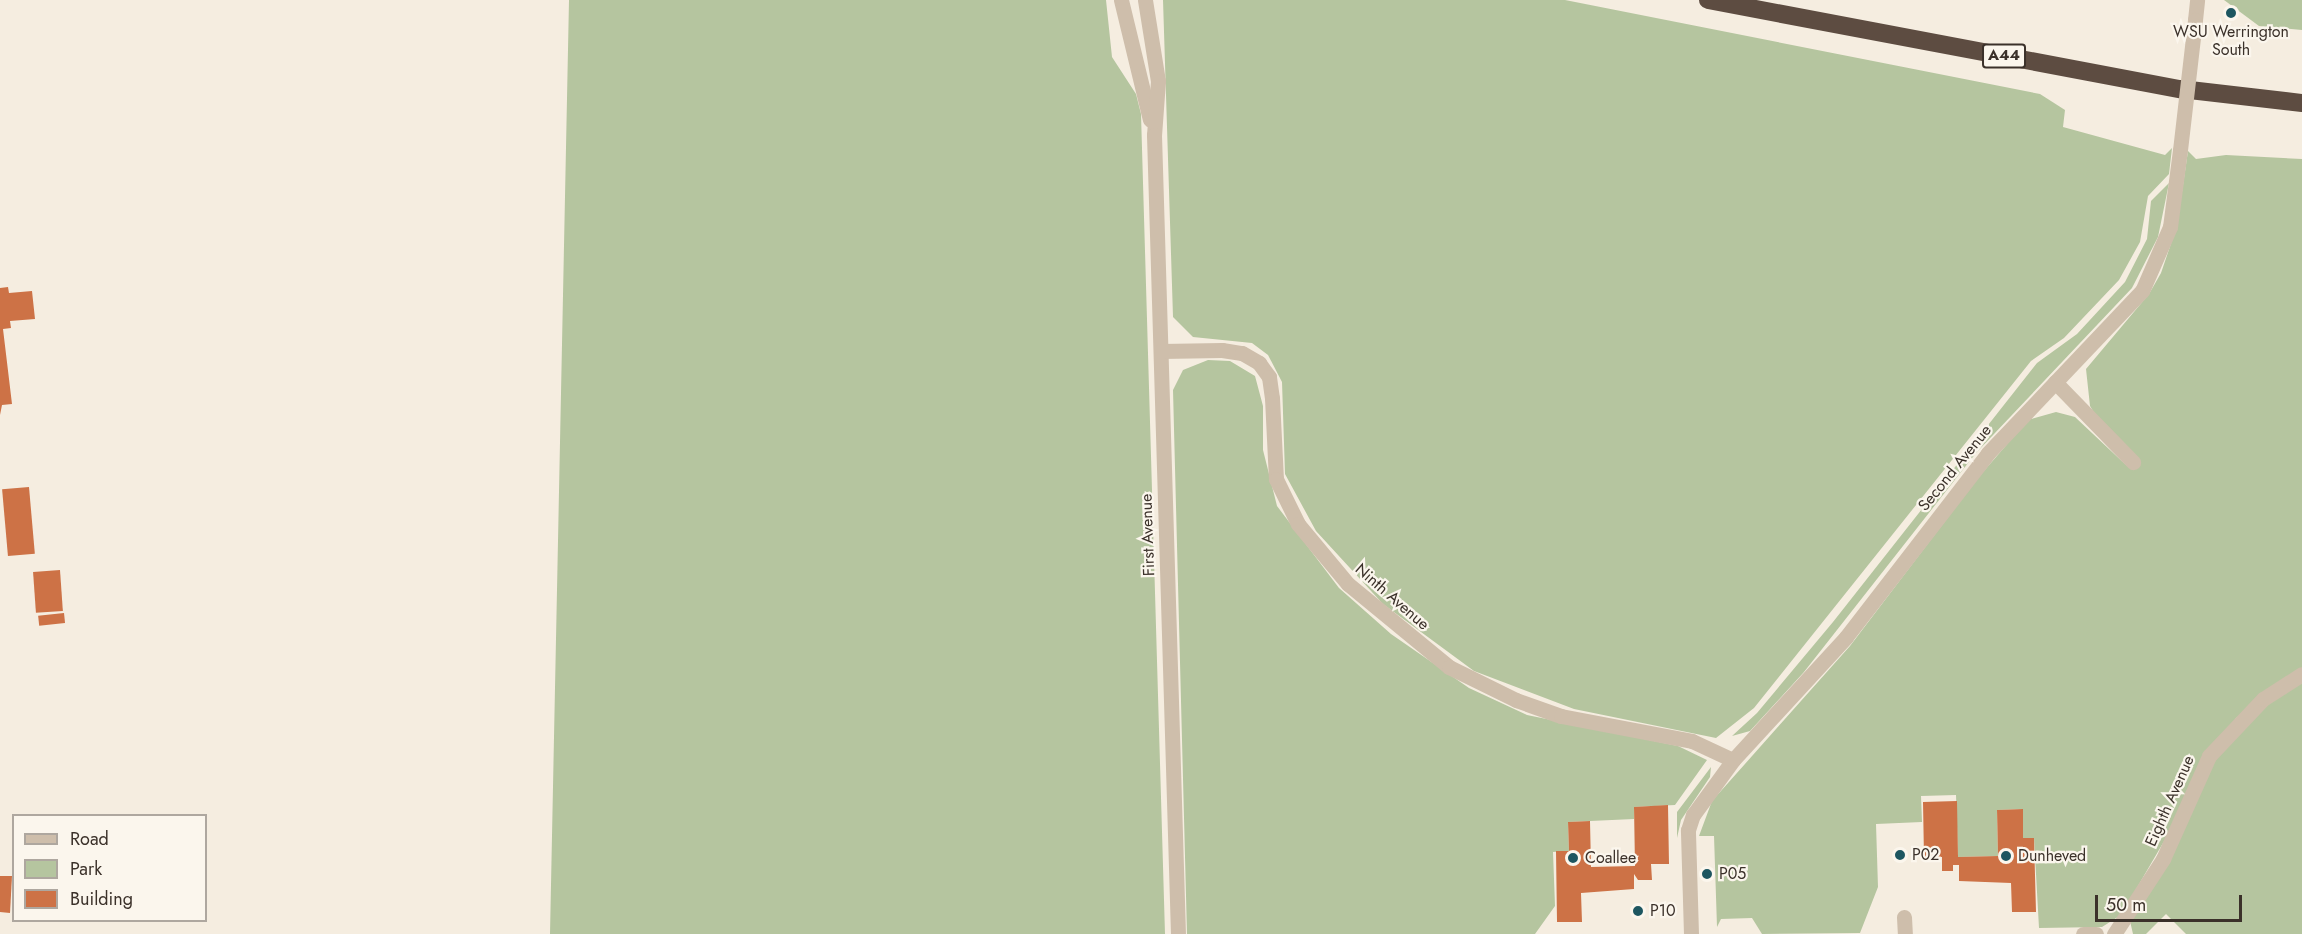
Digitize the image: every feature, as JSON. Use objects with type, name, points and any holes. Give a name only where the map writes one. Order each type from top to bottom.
[{"type":"highway","name":"A44","points":[[1708,0],[2181,89],[2302,103]]},
{"type":"street","name":"First Avenue","points":[[1120,0],[1154,135]]},
{"type":"street","name":"First Avenue","points":[[1145,0],[1158,81],[1154,135],[1178,934]]},
{"type":"street","name":"Second Avenue","points":[[1691,934],[1688,830],[1693,815],[1733,760],[1839,645],[1977,466],[2055,382],[2125,312],[2152,273],[2170,227],[2197,0]]},
{"type":"street","name":"Ninth Avenue","points":[[1161,351],[1222,350],[1242,353],[1258,363],[1269,377],[1276,479],[1298,524],[1348,584],[1449,667],[1561,716],[1661,734],[1733,760]]},
{"type":"street","points":[[2055,382],[2133,462]]},
{"type":"street","name":"Eighth Avenue","points":[[2114,934],[2163,859],[2209,756],[2263,699],[2302,674]]},
{"type":"street","points":[[1904,917],[1905,934]]},
{"type":"street","points":[[2083,934],[2096,934]]},
{"type":"green space","points":[[569,0],[1106,0],[1112,57],[1136,94],[1141,114],[1165,934],[550,934]]},
{"type":"green space","points":[[1163,0],[1565,0],[2040,94],[2065,110],[2063,127],[2165,155],[2172,148],[2169,174],[2148,196],[2140,242],[2119,280],[2064,338],[2031,361],[1754,708],[1716,738],[1574,709],[1474,671],[1383,604],[1316,531],[1285,474],[1282,382],[1268,355],[1252,343],[1193,337],[1173,317]]},
{"type":"green space","points":[[2224,0],[2302,0],[2302,30],[2259,26]]},
{"type":"green space","points":[[2188,151],[2196,159],[2226,155],[2302,159],[2302,668],[2236,718],[2121,915],[2102,927],[2039,928],[2034,838],[2023,838],[2023,809],[1997,810],[1998,856],[1958,857],[1956,795],[1921,796],[1922,822],[1876,824],[1878,887],[1860,933],[1762,934],[1752,918],[1721,919],[1717,927],[1714,836],[1699,836],[1712,801],[1850,646],[1977,479],[2028,420],[2056,412],[2075,417],[2127,466],[2090,406],[2086,369],[2149,294],[2161,273],[2177,226]]},
{"type":"green space","points":[[2169,183],[2158,237],[2132,288],[1976,453],[1804,672],[1750,731],[1732,736],[1757,713],[1833,622],[2037,363],[2077,334],[2125,282],[2147,239],[2151,201]]},
{"type":"green space","points":[[1208,360],[1230,361],[1255,376],[1263,406],[1263,450],[1277,506],[1339,588],[1391,634],[1469,688],[1527,715],[1678,746],[1707,760],[1675,805],[1634,807],[1634,819],[1568,822],[1569,851],[1553,852],[1555,906],[1535,934],[1187,934],[1173,390],[1183,370]]},
{"type":"green space","points":[[2302,678],[2302,934],[2186,934],[2166,914],[2146,934],[2133,934],[2130,921],[2206,768],[2241,726]]},
{"type":"green space","points":[[1711,767],[1710,777],[1681,820],[1677,838],[1677,812]]},
{"type":"building","points":[[8,287],[9,293],[32,291],[35,319],[10,321],[11,328],[3,329],[12,404],[2,405],[0,415],[0,288]]},
{"type":"building","points":[[29,487],[35,554],[8,556],[2,489]]},
{"type":"building","points":[[60,570],[63,611],[36,613],[33,572]]},
{"type":"building","points":[[64,613],[65,623],[39,626],[38,616]]},
{"type":"building","name":"Dunheved","points":[[1957,801],[1958,857],[1998,856],[1997,810],[2023,809],[2023,838],[2034,838],[2036,912],[2012,912],[2011,883],[1959,881],[1959,865],[1953,865],[1953,871],[1942,871],[1942,857],[1924,858],[1923,802]]},
{"type":"building","name":"Coallee","points":[[1668,805],[1669,864],[1651,864],[1652,880],[1638,880],[1634,874],[1634,889],[1581,893],[1582,922],[1557,922],[1556,851],[1569,851],[1568,822],[1590,821],[1591,867],[1635,866],[1634,807]]},
{"type":"building","points":[[0,876],[12,876],[10,913],[0,912]]},
{"type":"place","name":"WSU Werrington South","points":[[2231,13]]},
{"type":"place","name":"P02","points":[[1900,855]]},
{"type":"place","name":"Dunheved","points":[[2006,856]]},
{"type":"place","name":"Coallee","points":[[1573,858]]},
{"type":"place","name":"P05","points":[[1707,874]]},
{"type":"place","name":"P10","points":[[1638,911]]}]
